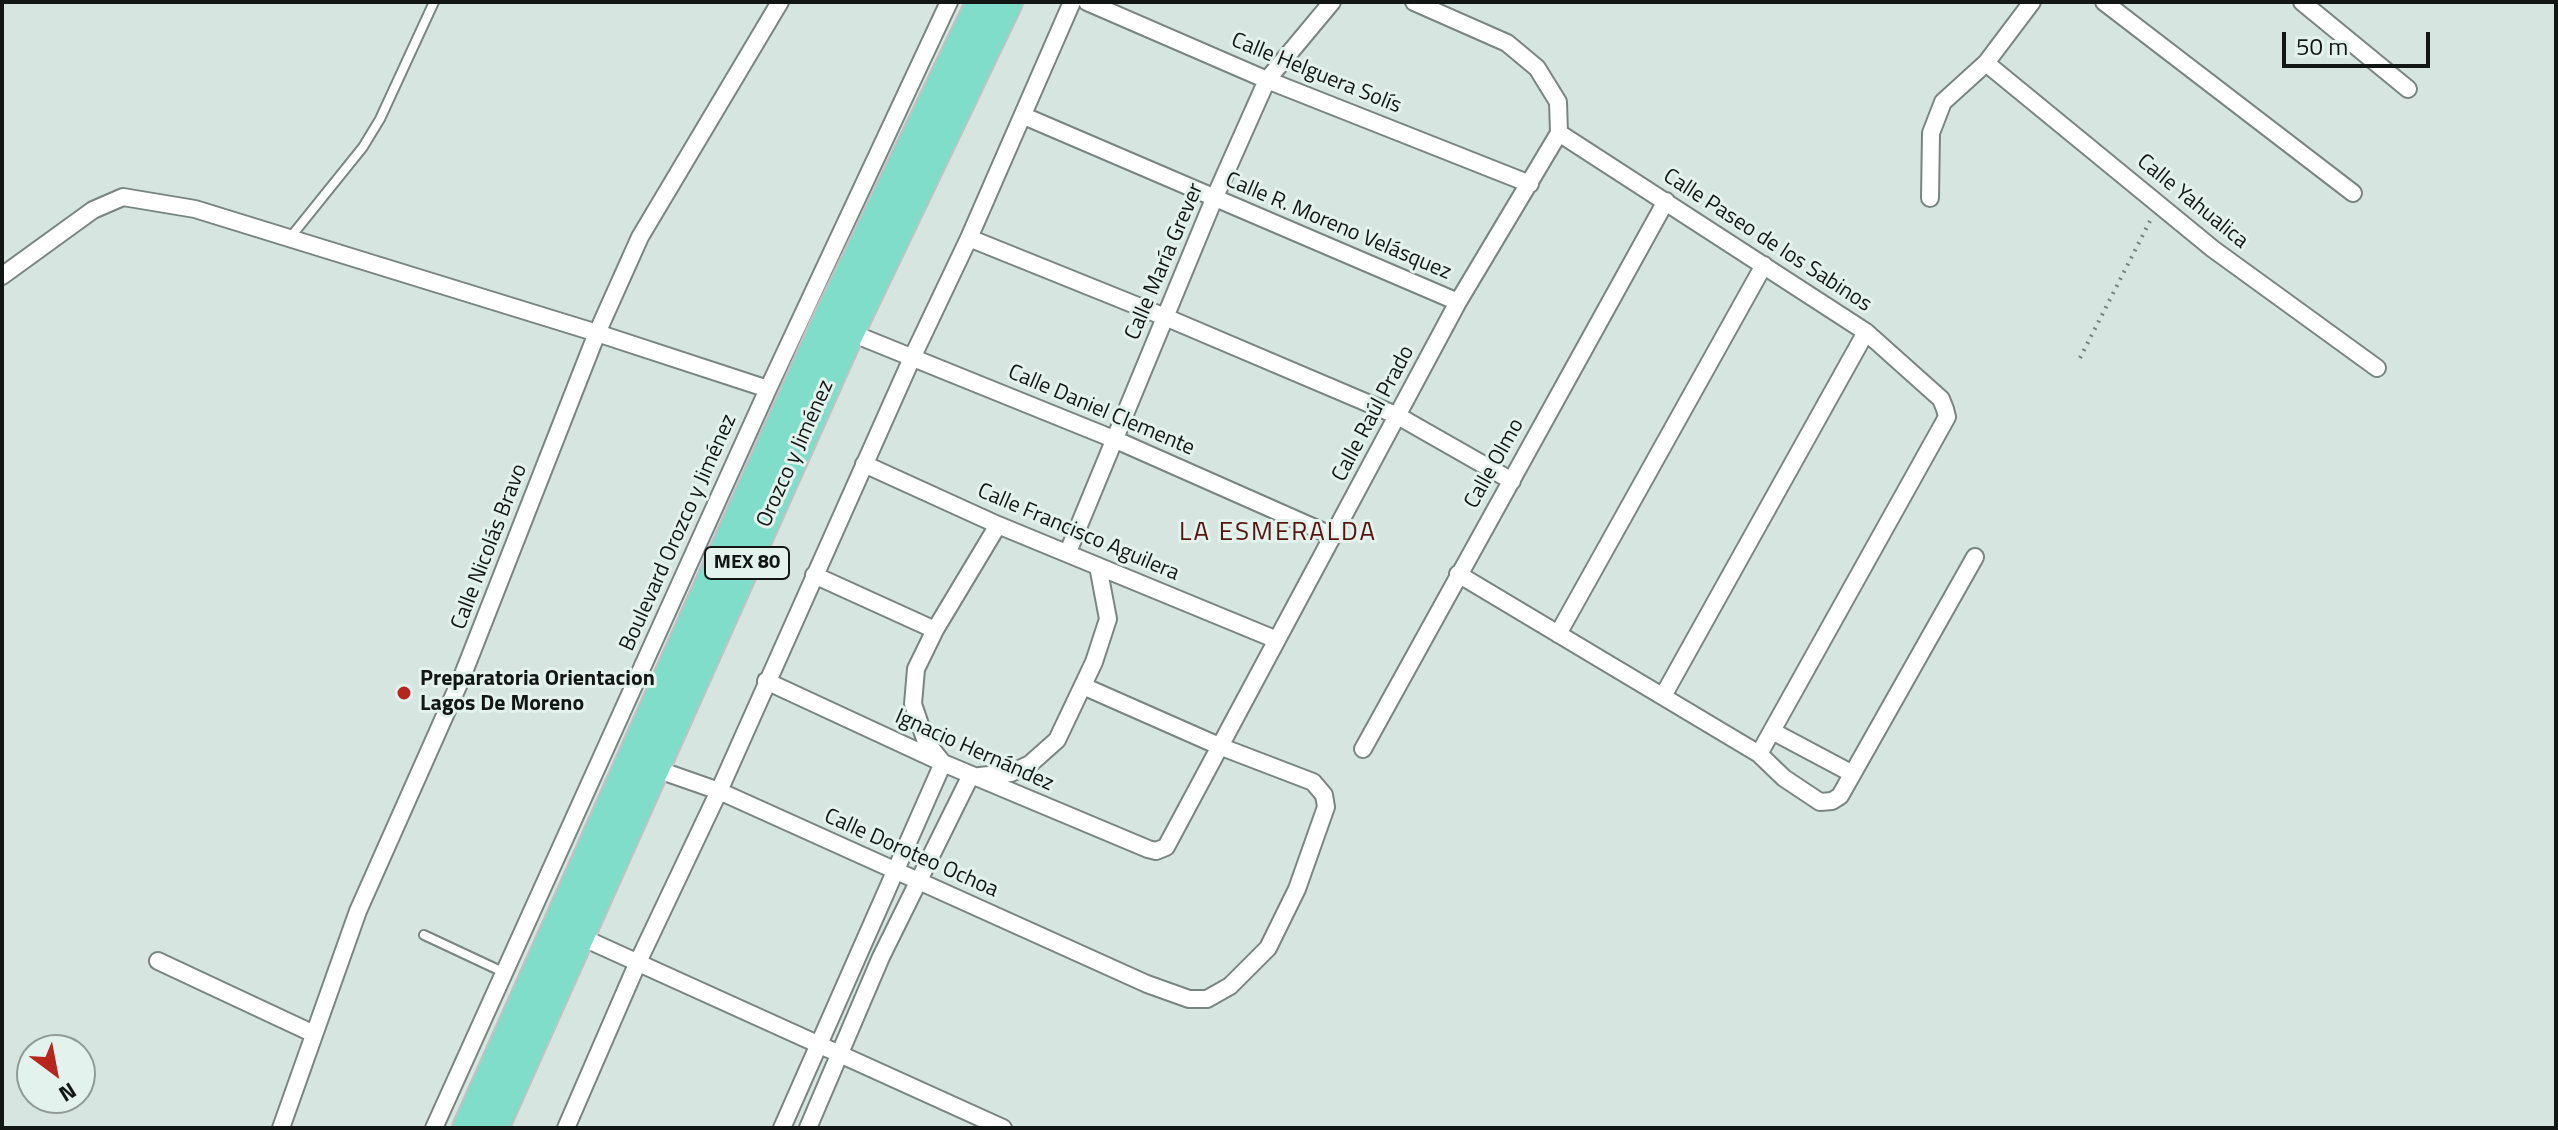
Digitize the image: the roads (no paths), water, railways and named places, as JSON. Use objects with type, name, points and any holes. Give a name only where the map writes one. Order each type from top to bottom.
[{"type":"highway","name":"Orozco y Jiménez","points":[[493,1128],[849,332],[1007,2]]},
{"type":"highway","name":"Orozco y Jiménez","points":[[468,1128],[969,4]]},
{"type":"street","name":"Calle Nicolás Bravo","points":[[281,1128],[358,911],[462,677],[597,333],[640,237],[780,2]]},
{"type":"street","name":"MEX 80","points":[[566,1128],[638,962],[719,791],[864,464],[1024,116],[1072,2]]},
{"type":"street","name":"Calle Helguera Solís","points":[[1087,2],[1267,80],[1530,184]]},
{"type":"street","points":[[1414,2],[1507,43],[1537,68],[1558,102],[1559,133]]},
{"type":"street","points":[[1930,198],[1931,133],[1943,102],[1986,63],[2032,2]]},
{"type":"street","points":[[2104,2],[2353,193]]},
{"type":"street","points":[[2302,2],[2408,89]]},
{"type":"street","name":"Calle María Grever","points":[[1068,552],[1214,199],[1267,80],[1330,3]]},
{"type":"street","name":"Boulevard Orozco y Jiménez","points":[[434,1128],[768,389],[969,4]]},
{"type":"street","name":"Calle Yahualica","points":[[1986,63],[2213,249],[2377,368]]},
{"type":"street","name":"Calle R. Moreno Velásquez","points":[[1024,116],[1458,302]]},
{"type":"street","name":"Calle Raúl Prado","points":[[1166,847],[1458,302],[1559,133]]},
{"type":"street","name":"Calle Paseo de los Sabinos","points":[[1559,133],[1866,332],[1941,399],[1947,417],[1772,731]]},
{"type":"street","points":[[2,276],[93,210],[123,197],[195,209],[768,389]]},
{"type":"street","name":"Calle Olmo","points":[[1363,749],[1666,201]]},
{"type":"street","points":[[969,238],[1398,416],[1512,481]]},
{"type":"street","points":[[1558,634],[1764,265]]},
{"type":"street","name":"Calle Daniel Clemente","points":[[849,332],[1116,440],[1333,536]]},
{"type":"street","points":[[1663,696],[1866,332]]},
{"type":"street","name":"Calle Francisco Aguilera","points":[[864,464],[998,525],[1277,640]]},
{"type":"street","points":[[782,1128],[943,763],[926,742],[913,704],[916,669],[935,630],[998,525]]},
{"type":"street","points":[[1458,574],[1759,754],[1784,778],[1820,802],[1832,801],[1840,796],[1975,557]]},
{"type":"street","points":[[808,1128],[881,957],[973,776],[1011,773],[1030,764],[1057,740],[1083,686],[1108,619],[1098,566]]},
{"type":"street","points":[[814,575],[935,630]]},
{"type":"street","name":"Ignacio Hernández","points":[[766,681],[943,763],[1148,849],[1156,851],[1166,847]]},
{"type":"street","name":"Calle Doroteo Ochoa","points":[[656,769],[719,791],[1147,984],[1189,999],[1207,999],[1230,986],[1268,948],[1297,889],[1326,807],[1324,795],[1313,782],[1219,746],[1083,686]]},
{"type":"street","points":[[1759,754],[1772,731],[1851,773]]},
{"type":"street","points":[[579,936],[1003,1128]]},
{"type":"street","points":[[158,961],[314,1034]]},
{"type":"lane","points":[[289,239],[363,147],[380,119],[434,2]]},
{"type":"lane","points":[[424,935],[503,972]]},
{"type":"place","name":"Preparatoria Orientacion Lagos De Moreno","points":[[404,693]]},
{"type":"district","name":"LA ESMERALDA","points":[[1278,534]]}]
